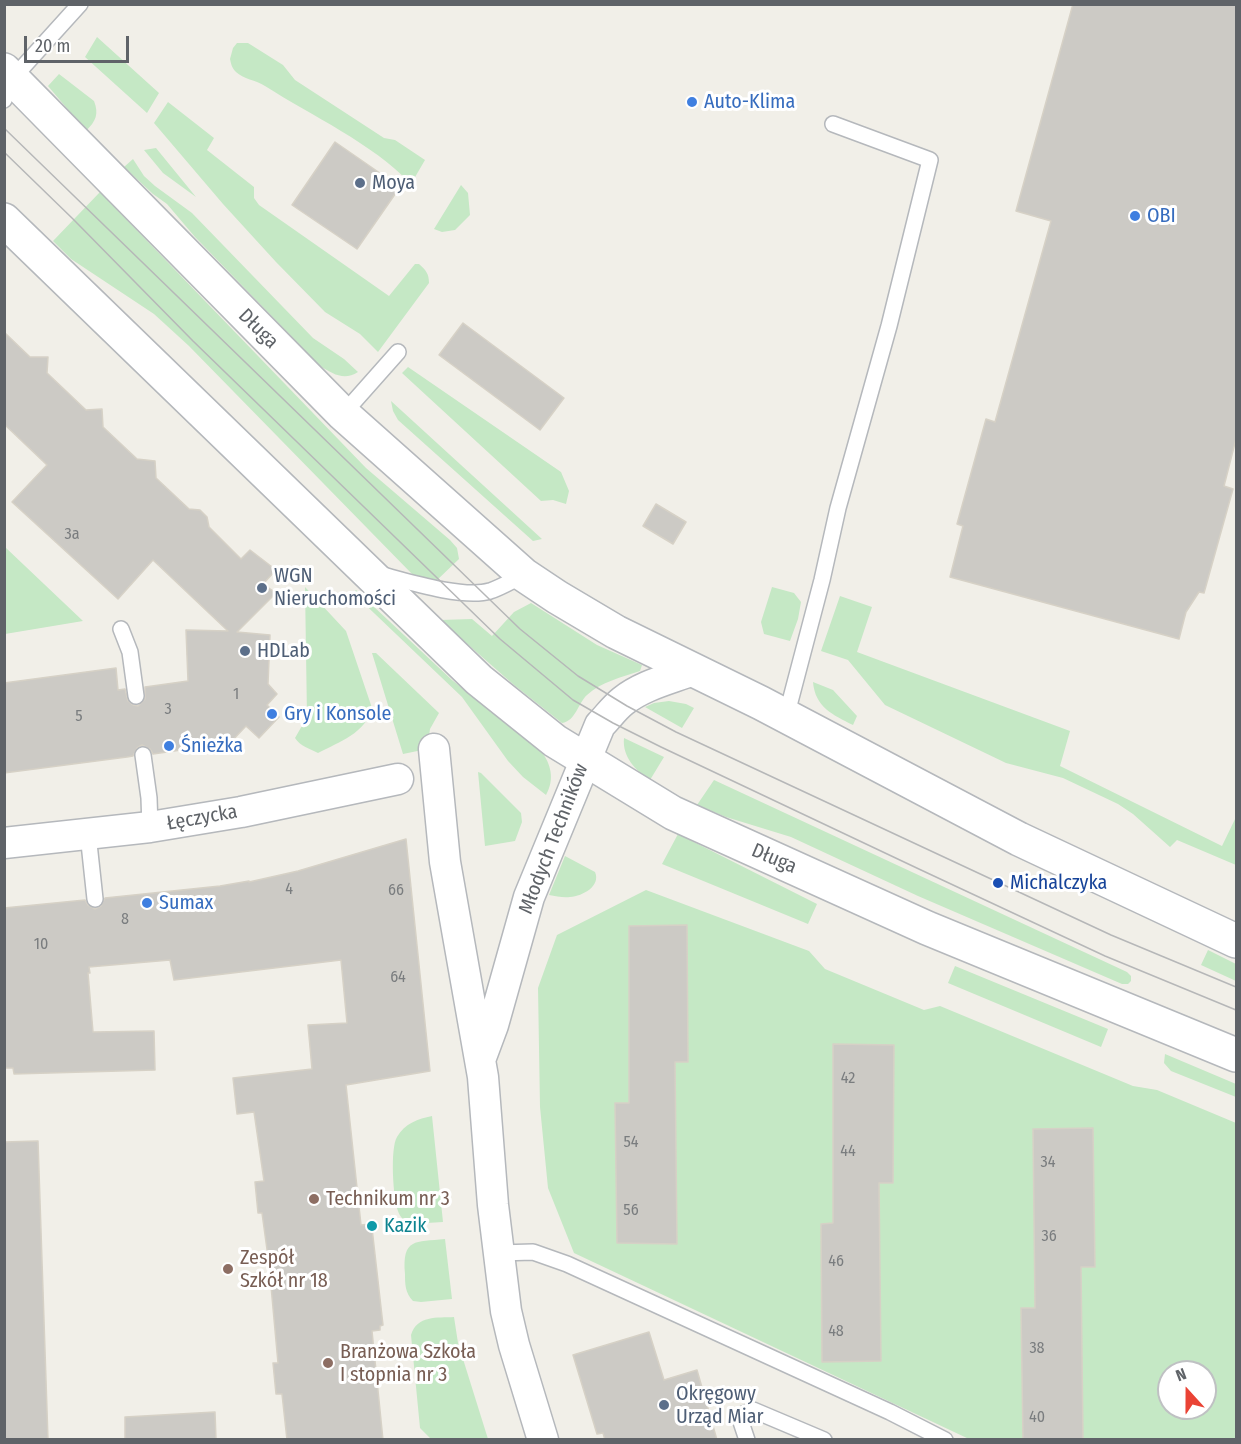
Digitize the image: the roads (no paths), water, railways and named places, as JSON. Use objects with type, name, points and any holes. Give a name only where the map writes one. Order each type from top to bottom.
[{"type":"street","name":"Długa","points":[[7,83],[343,414],[524,575],[616,632],[786,717],[1018,839],[1236,941]]},
{"type":"street","name":"Długa","points":[[4,220],[479,680],[555,741],[653,802],[744,847],[927,928],[1236,1055]]},
{"type":"street","name":"Młodych Techników","points":[[480,1060],[493,1025],[529,897],[600,726],[621,702],[641,690],[693,670]]},
{"type":"street","name":"Młodych Techników","points":[[434,749],[445,862],[483,1077],[493,1205],[506,1311],[543,1440]]},
{"type":"street","name":"Łęczycka","points":[[4,843],[150,827],[252,810],[398,779]]},
{"type":"lane","points":[[7,83],[80,4]]},
{"type":"lane","points":[[786,717],[822,580],[838,508],[889,326],[930,160],[832,124]]},
{"type":"lane","points":[[343,414],[398,352]]},
{"type":"lane","points":[[367,572],[451,591],[488,591],[524,575]]},
{"type":"lane","points":[[121,629],[130,652],[136,696]]},
{"type":"lane","points":[[143,755],[149,798],[150,827]]},
{"type":"lane","points":[[88,834],[95,899]]},
{"type":"lane","points":[[500,1253],[533,1252],[567,1264],[890,1412],[945,1440]]},
{"type":"lane","points":[[747,1440],[739,1416],[753,1410],[824,1440]]},
{"type":"tram line","points":[[4,128],[520,629],[578,676],[676,732],[1111,935],[1236,987]]},
{"type":"tram line","points":[[4,152],[193,341],[500,639],[573,700],[661,747],[921,870],[1105,956],[1236,1010]]},
{"type":"place","name":"Auto-Klima","points":[[692,102]]},
{"type":"place","name":"Moya","points":[[360,183]]},
{"type":"place","name":"OBI","points":[[1135,216]]},
{"type":"place","name":"WGN Nieruchomości","points":[[262,588]]},
{"type":"place","name":"HDLab","points":[[245,651]]},
{"type":"place","name":"Gry i Konsole","points":[[272,714]]},
{"type":"place","name":"Śnieżka","points":[[169,746]]},
{"type":"place","name":"Michalczyka","points":[[998,883]]},
{"type":"place","name":"Sumax","points":[[147,903]]},
{"type":"place","name":"Technikum nr 3","points":[[314,1199]]},
{"type":"place","name":"Kazik","points":[[372,1226]]},
{"type":"place","name":"Zespół Szkół nr 18","points":[[228,1269]]},
{"type":"place","name":"Branżowa Szkoła I stopnia nr 3","points":[[328,1363]]},
{"type":"place","name":"Okręgowy Urząd Miar","points":[[664,1405]]}]
